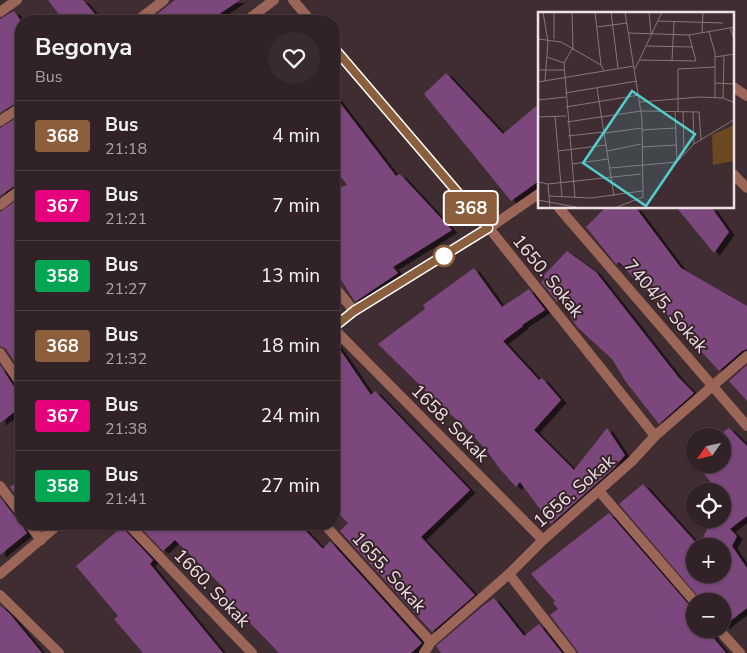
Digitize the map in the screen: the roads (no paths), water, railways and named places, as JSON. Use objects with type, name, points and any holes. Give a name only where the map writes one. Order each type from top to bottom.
[{"type":"street","points":[[0,12],[17,0]]},
{"type":"street","points":[[145,15],[164,0]]},
{"type":"street","points":[[254,15],[274,0]]},
{"type":"street","points":[[293,0],[306,15]]},
{"type":"street","name":"1650. Sokak","points":[[340,55],[488,228],[655,436]]},
{"type":"street","points":[[734,88],[747,96]]},
{"type":"street","points":[[0,121],[15,111]]},
{"type":"street","points":[[734,175],[747,188]]},
{"type":"street","points":[[0,205],[15,194]]},
{"type":"street","points":[[340,323],[354,311],[488,228],[538,194]]},
{"type":"street","name":"7404/5. Sokak","points":[[560,209],[747,426]]},
{"type":"street","points":[[340,294],[354,311]]},
{"type":"street","name":"1658. Sokak","points":[[340,334],[542,540]]},
{"type":"street","points":[[0,353],[15,375]]},
{"type":"street","name":"1656. Sokak","points":[[424,653],[431,642],[509,574],[542,540],[632,461],[655,436],[747,356]]},
{"type":"street","points":[[0,486],[15,506]]},
{"type":"street","points":[[599,491],[687,593]]},
{"type":"street","points":[[34,530],[41,540]]},
{"type":"street","points":[[0,574],[52,530]]},
{"type":"street","name":"1660. Sokak","points":[[134,530],[252,653]]},
{"type":"street","name":"1655. Sokak","points":[[329,530],[431,642]]},
{"type":"street","points":[[509,574],[571,653]]},
{"type":"street","points":[[0,595],[59,653]]},
{"type":"street","points":[[726,638],[740,653]]}]
